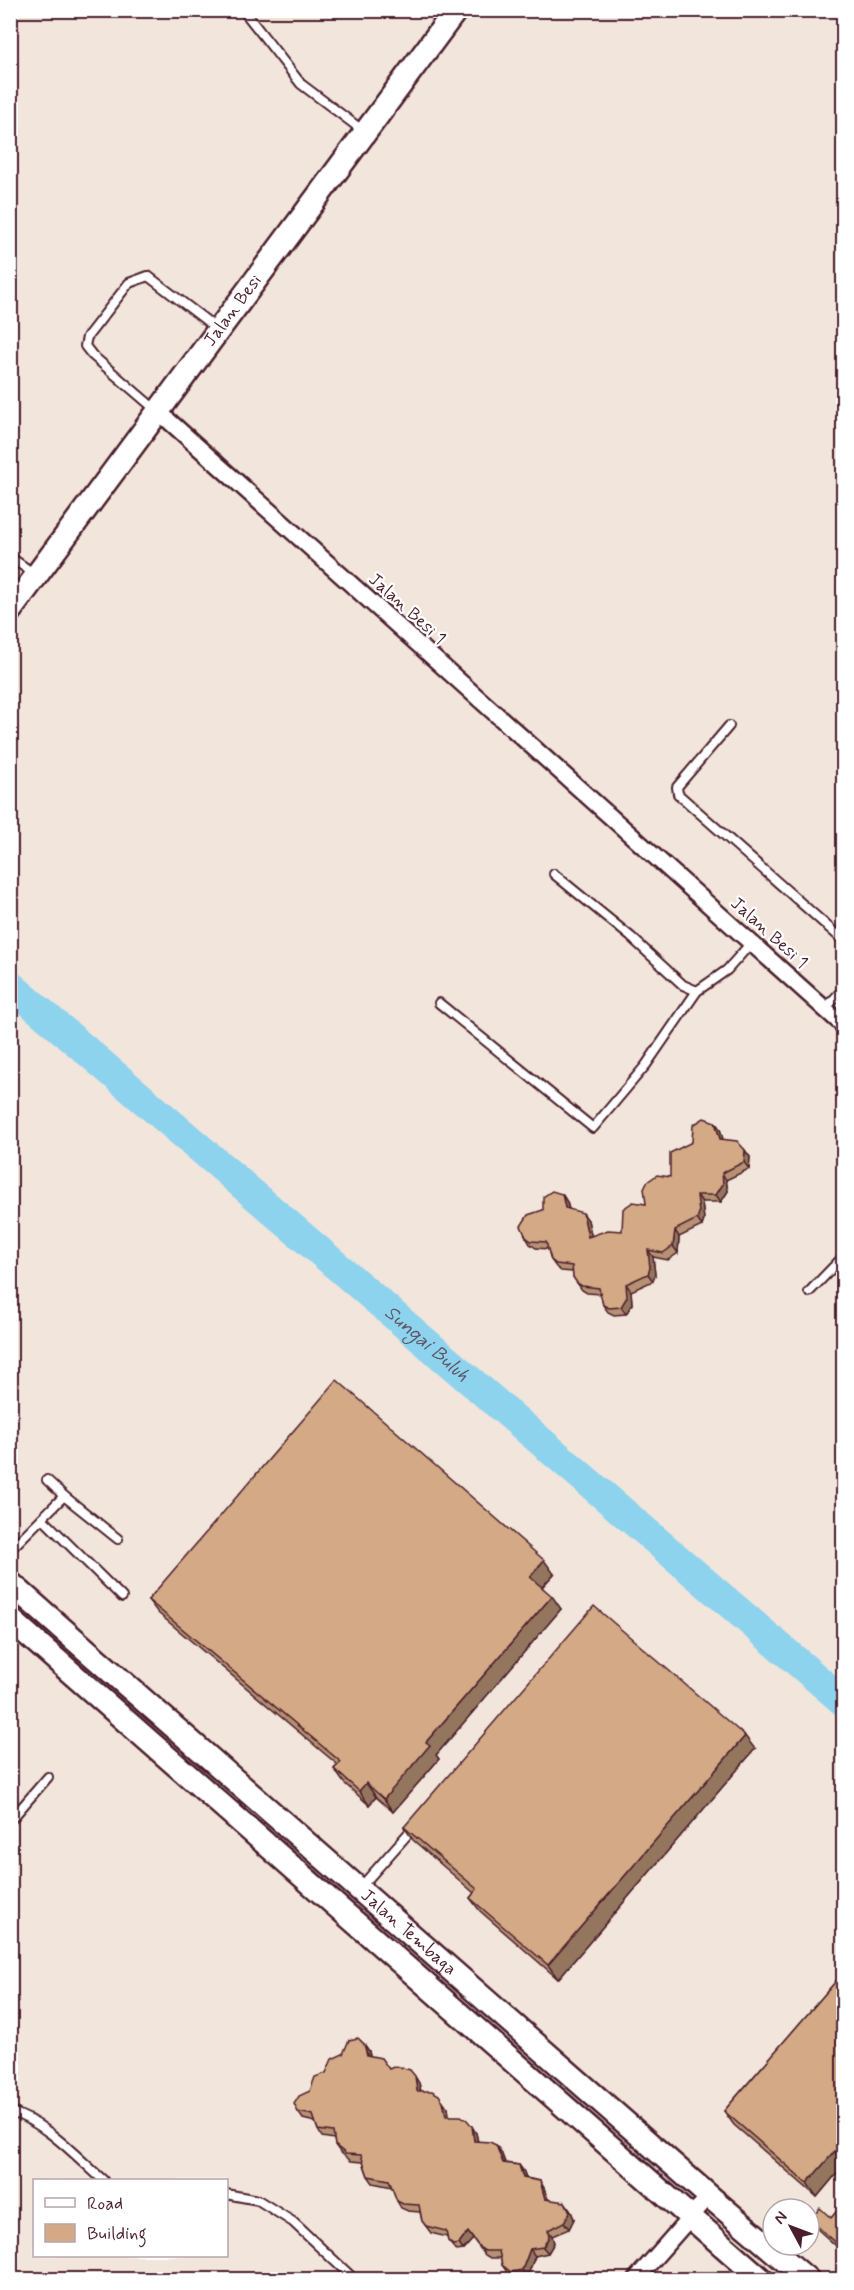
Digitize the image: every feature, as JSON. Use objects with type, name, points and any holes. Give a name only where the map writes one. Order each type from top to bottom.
[{"type":"main road","name":"Jalan Besi","points":[[10,611],[456,10]]},
{"type":"main road","name":"Jalan Tembaga","points":[[18,1590],[709,2196],[808,2280]]},
{"type":"main road","name":"Jalan Tembaga","points":[[10,1618],[762,2280]]},
{"type":"street","name":"Jalan Besi 1","points":[[159,412],[843,1026]]},
{"type":"street","points":[[10,1618],[18,1590]]},
{"type":"street","points":[[635,2280],[709,2196]]},
{"type":"lane","points":[[243,10],[301,84],[366,133]]},
{"type":"lane","name":"Jalan Besi 1","points":[[159,412],[92,355],[85,346],[87,338],[129,283],[148,276],[220,330]]},
{"type":"lane","points":[[10,557],[37,576]]},
{"type":"lane","points":[[729,726],[677,787],[678,794],[843,941]]},
{"type":"lane","points":[[554,874],[630,937],[683,985],[697,991]]},
{"type":"lane","points":[[439,1003],[593,1128],[646,1065],[697,991],[727,970],[752,943]]},
{"type":"lane","points":[[825,1009],[843,988]]},
{"type":"lane","points":[[809,1292],[843,1256]]},
{"type":"lane","points":[[47,1480],[118,1539]]},
{"type":"lane","points":[[10,1550],[64,1496]]},
{"type":"lane","points":[[42,1518],[122,1597]]},
{"type":"lane","points":[[10,1821],[48,1777]]},
{"type":"lane","points":[[359,1889],[417,1823]]},
{"type":"lane","points":[[10,2112],[22,2115],[64,2145],[101,2179]]},
{"type":"lane","points":[[228,2194],[258,2200],[293,2222],[355,2280]]},
{"type":"shaded area","points":[[11,11],[843,11],[843,2279],[11,2280]]},
{"type":"building","points":[[704,1118],[715,1122],[720,1139],[737,1141],[745,1150],[744,1162],[722,1173],[723,1184],[716,1195],[697,1195],[699,1213],[697,1219],[675,1230],[673,1246],[663,1253],[648,1250],[650,1268],[648,1274],[626,1284],[627,1297],[621,1307],[609,1308],[603,1305],[599,1288],[582,1286],[577,1283],[573,1277],[572,1266],[556,1264],[551,1260],[546,1242],[531,1241],[526,1237],[521,1226],[528,1215],[543,1210],[543,1197],[552,1191],[562,1194],[565,1208],[583,1213],[588,1237],[608,1230],[622,1231],[623,1209],[633,1202],[646,1204],[644,1188],[647,1182],[657,1175],[670,1177],[670,1153],[692,1142],[693,1125]]},
{"type":"building","points":[[337,1380],[544,1560],[530,1577],[552,1596],[426,1742],[430,1745],[384,1799],[366,1783],[359,1791],[334,1769],[341,1762],[148,1600]]},
{"type":"building","points":[[594,1606],[745,1736],[548,1965],[470,1898],[477,1889],[404,1827]]},
{"type":"building","points":[[843,1973],[843,2152],[841,2155],[835,2151],[807,2183],[724,2111]]},
{"type":"building","points":[[358,2038],[364,2044],[367,2055],[381,2058],[389,2069],[396,2066],[410,2070],[415,2076],[417,2091],[432,2091],[439,2095],[443,2101],[446,2116],[461,2116],[472,2126],[474,2141],[490,2142],[496,2145],[503,2163],[519,2165],[523,2178],[540,2181],[545,2199],[565,2202],[570,2212],[564,2222],[548,2230],[549,2237],[543,2247],[530,2249],[522,2270],[511,2272],[502,2265],[499,2251],[485,2251],[480,2248],[468,2232],[459,2244],[453,2245],[448,2241],[446,2231],[426,2226],[422,2221],[419,2205],[403,2204],[397,2201],[389,2180],[368,2176],[361,2155],[346,2154],[335,2145],[333,2132],[318,2130],[313,2115],[298,2112],[294,2104],[299,2096],[310,2091],[315,2077],[326,2073],[332,2059],[343,2054],[349,2040]]},
{"type":"building","points":[[843,2204],[843,2239],[839,2245],[821,2229],[821,2209],[831,2218]]},
{"type":"waterway","name":"Sungai Buluh","points":[[10,985],[844,1702]]}]
